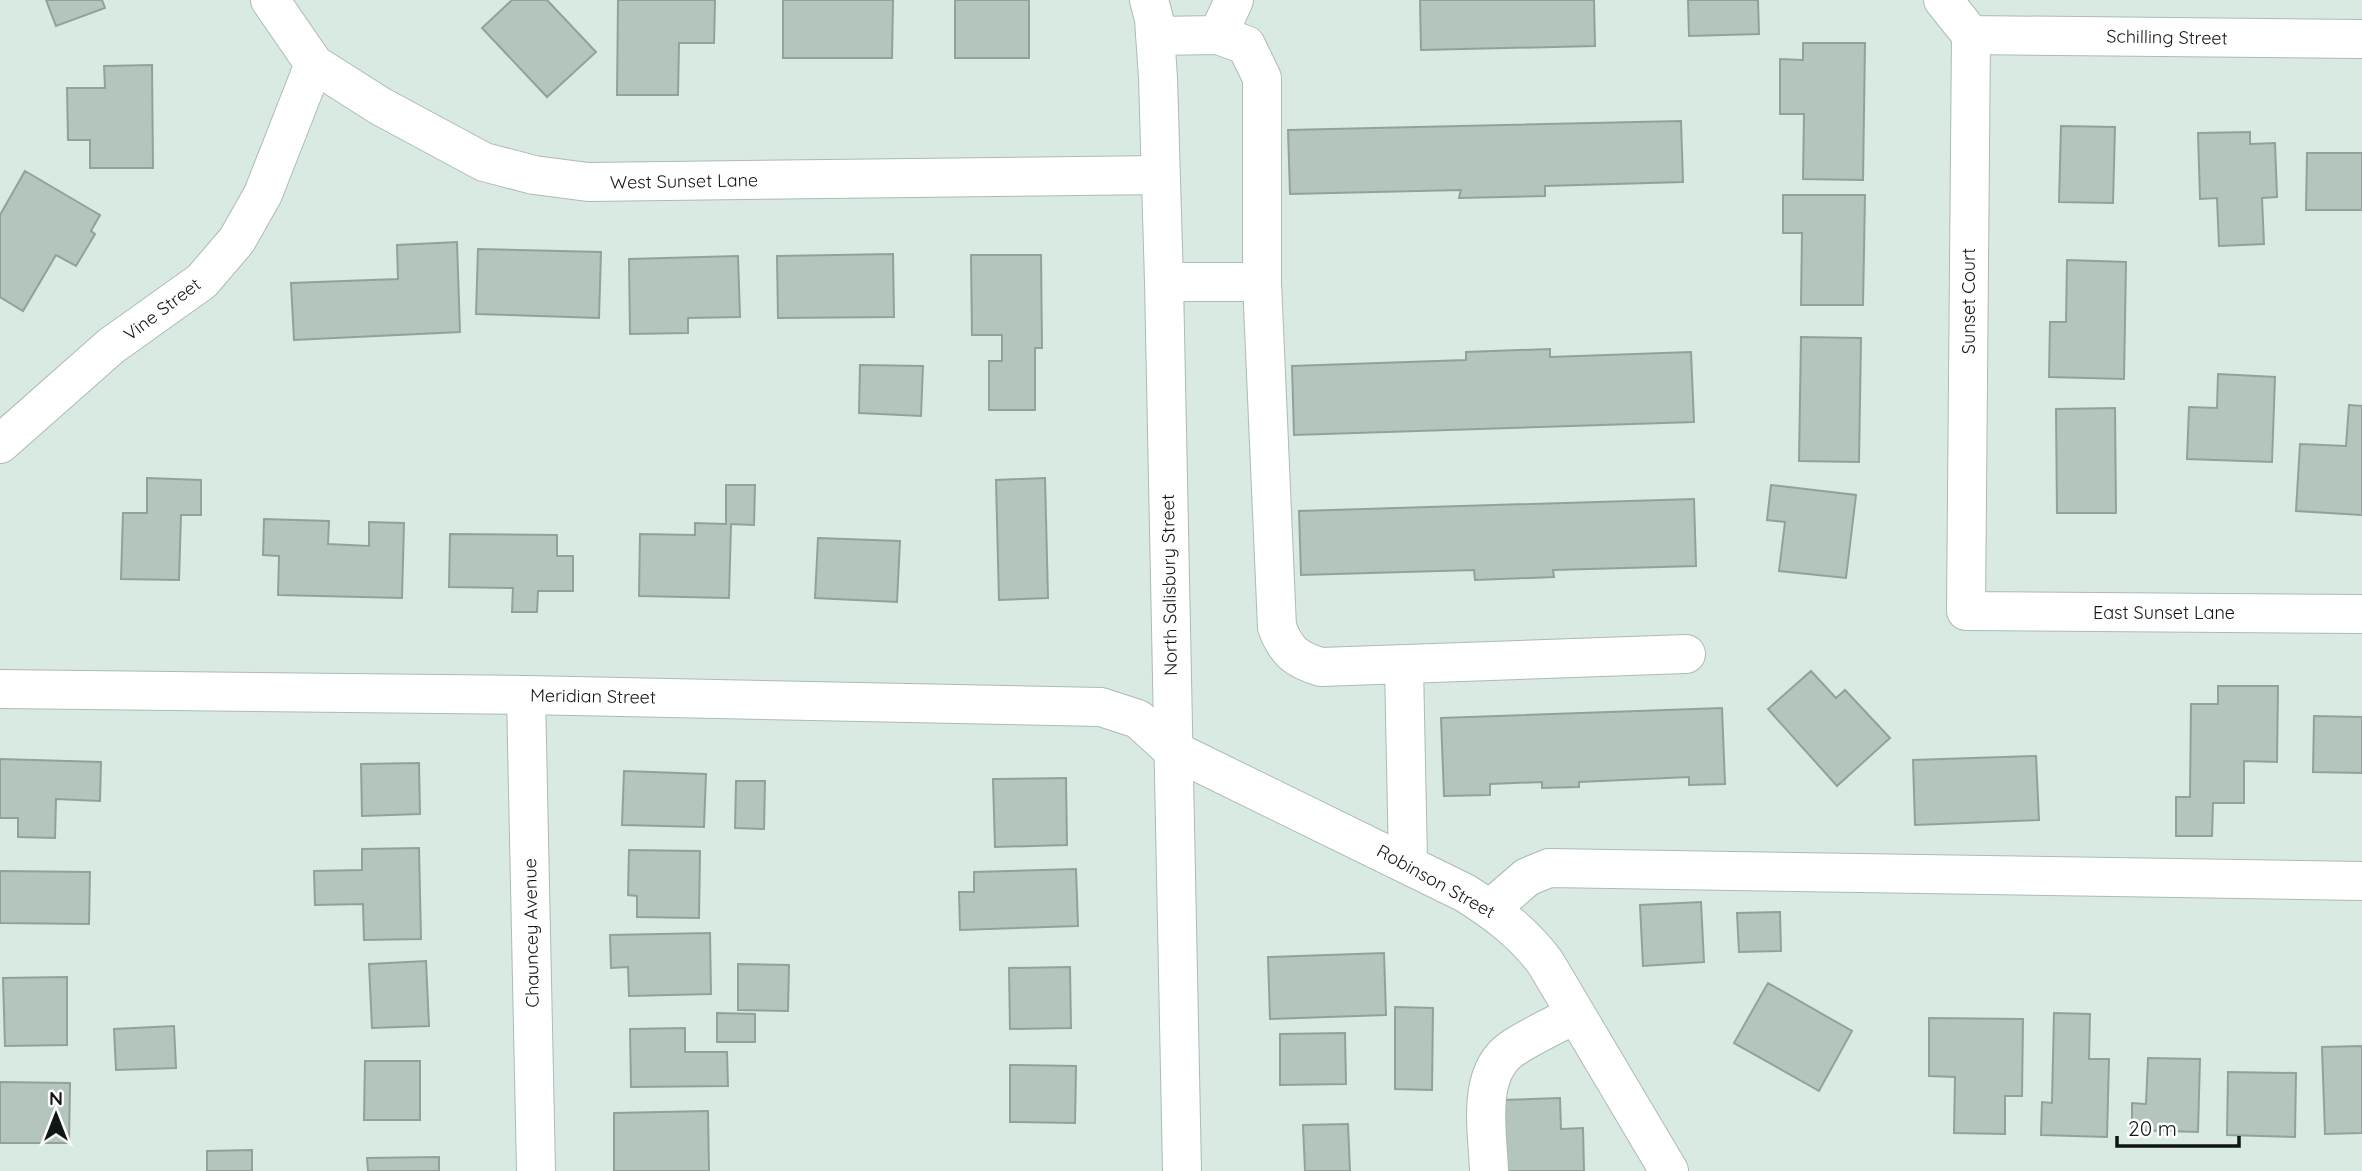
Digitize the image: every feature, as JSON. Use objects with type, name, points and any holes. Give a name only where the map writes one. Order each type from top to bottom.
[{"type":"street","name":"West Sunset Lane","points":[[270,0],[314,64],[380,106],[484,162],[534,175],[602,181],[1160,175]]},
{"type":"street","points":[[1218,35],[1234,0]]},
{"type":"street","points":[[1943,0],[1971,35]]},
{"type":"street","points":[[1152,18],[1246,45],[1262,78],[1262,282],[1278,627],[1284,645],[1299,661],[1321,667],[1686,654]]},
{"type":"street","name":"North Salisbury Street","points":[[1152,18],[1164,282],[1171,749],[1182,1171]]},
{"type":"street","name":"Schilling Street","points":[[1971,35],[2362,39]]},
{"type":"street","name":"Sunset Court","points":[[1966,611],[1971,35]]},
{"type":"street","name":"Vine Street","points":[[0,444],[111,346],[202,281],[237,240],[263,194],[314,64]]},
{"type":"street","points":[[1164,282],[1262,282]]},
{"type":"street","name":"East Sunset Lane","points":[[1966,611],[2362,614]]},
{"type":"street","points":[[1405,664],[1408,863]]},
{"type":"street","name":"Meridian Street","points":[[0,688],[1101,707],[1138,719],[1171,749]]},
{"type":"street","name":"Chauncey Avenue","points":[[526,695],[536,1171]]},
{"type":"street","name":"Robinson Street","points":[[1171,749],[1408,863],[1490,909],[1524,935],[1545,962],[1669,1171]]},
{"type":"street","points":[[1490,909],[1527,877],[1549,868],[2362,881]]},
{"type":"street","points":[[1489,1171],[1487,1095],[1495,1067],[1511,1049],[1576,1014]]},
{"type":"building","points":[[46,0],[102,0],[105,8],[56,26]]},
{"type":"building","points":[[512,0],[547,0],[596,52],[547,97],[482,28]]},
{"type":"building","points":[[618,0],[715,0],[714,43],[679,43],[678,95],[617,95]]},
{"type":"building","points":[[783,0],[893,0],[892,58],[783,58]]},
{"type":"building","points":[[955,0],[1029,0],[1029,58],[955,58]]},
{"type":"building","points":[[1420,0],[1594,0],[1595,46],[1421,50]]},
{"type":"building","points":[[1688,0],[1758,0],[1759,34],[1689,36]]},
{"type":"building","points":[[1803,43],[1865,43],[1863,180],[1803,179],[1804,114],[1780,114],[1780,59],[1803,60]]},
{"type":"building","points":[[152,65],[153,168],[90,168],[90,140],[68,140],[67,88],[105,88],[104,66]]},
{"type":"building","points":[[1681,121],[1683,182],[1545,186],[1545,196],[1459,198],[1461,190],[1290,194],[1288,130]]},
{"type":"building","points":[[2061,126],[2115,127],[2113,203],[2059,202]]},
{"type":"building","points":[[2250,132],[2250,144],[2275,143],[2277,197],[2262,198],[2264,244],[2219,246],[2217,198],[2200,199],[2198,133]]},
{"type":"building","points":[[2307,153],[2362,153],[2362,210],[2306,210]]},
{"type":"building","points":[[25,171],[100,215],[91,231],[95,234],[76,266],[56,255],[23,311],[0,297],[0,215]]},
{"type":"building","points":[[1783,195],[1865,195],[1863,305],[1801,305],[1802,233],[1783,233]]},
{"type":"building","points":[[457,242],[460,332],[294,340],[291,283],[398,279],[397,245]]},
{"type":"building","points":[[478,249],[601,252],[599,318],[476,314]]},
{"type":"building","points":[[893,254],[894,317],[778,318],[777,256]]},
{"type":"building","points":[[971,255],[1041,255],[1042,348],[1035,348],[1035,410],[989,410],[989,361],[1002,361],[1002,335],[972,335]]},
{"type":"building","points":[[738,256],[740,317],[688,318],[688,333],[630,334],[629,259]]},
{"type":"building","points":[[2067,260],[2126,262],[2124,379],[2049,377],[2050,322],[2066,322]]},
{"type":"building","points":[[1801,337],[1861,338],[1859,462],[1799,461]]},
{"type":"building","points":[[1550,349],[1550,357],[1691,352],[1694,422],[1294,435],[1292,366],[1466,360],[1466,352]]},
{"type":"building","points":[[860,365],[923,366],[921,416],[859,413]]},
{"type":"building","points":[[2218,374],[2275,377],[2272,462],[2187,459],[2189,407],[2217,408]]},
{"type":"building","points":[[2349,405],[2362,406],[2362,515],[2296,511],[2300,444],[2346,446]]},
{"type":"building","points":[[2115,408],[2116,513],[2057,513],[2056,409]]},
{"type":"building","points":[[147,478],[201,480],[201,515],[181,515],[179,580],[121,579],[123,513],[147,513]]},
{"type":"building","points":[[1045,478],[1048,598],[999,600],[996,480]]},
{"type":"building","points":[[726,485],[755,485],[754,525],[731,524],[729,598],[639,596],[640,534],[695,535],[695,523],[726,524]]},
{"type":"building","points":[[1771,485],[1856,495],[1846,578],[1779,571],[1785,522],[1767,520]]},
{"type":"building","points":[[1694,499],[1696,566],[1553,570],[1554,577],[1475,580],[1474,570],[1301,575],[1299,511]]},
{"type":"building","points":[[264,519],[329,521],[328,544],[369,546],[369,522],[404,523],[402,598],[278,595],[279,556],[263,555]]},
{"type":"building","points":[[450,534],[557,535],[557,556],[573,556],[573,591],[538,591],[537,612],[512,612],[513,588],[449,587]]},
{"type":"building","points":[[818,538],[900,541],[897,602],[815,598]]},
{"type":"building","points":[[1811,671],[1836,698],[1845,690],[1890,738],[1837,786],[1768,709]]},
{"type":"building","points":[[2218,686],[2278,686],[2277,762],[2244,761],[2244,803],[2213,803],[2212,836],[2176,836],[2176,797],[2190,797],[2191,704],[2218,704]]},
{"type":"building","points":[[1722,708],[1725,784],[1689,785],[1689,777],[1579,782],[1579,787],[1542,788],[1542,782],[1490,784],[1490,795],[1444,796],[1441,718]]},
{"type":"building","points":[[2314,716],[2362,717],[2362,773],[2313,772]]},
{"type":"building","points":[[2036,756],[2039,820],[1915,825],[1913,760]]},
{"type":"building","points":[[0,759],[101,762],[100,801],[56,799],[55,838],[18,837],[18,818],[0,818]]},
{"type":"building","points":[[419,763],[420,814],[362,816],[361,764]]},
{"type":"building","points":[[624,771],[706,774],[704,827],[622,825]]},
{"type":"building","points":[[1066,778],[1067,845],[995,847],[993,779]]},
{"type":"building","points":[[736,781],[765,781],[764,829],[735,828]]},
{"type":"building","points":[[419,848],[421,939],[364,940],[363,904],[315,905],[314,871],[362,870],[362,849]]},
{"type":"building","points":[[629,850],[700,851],[699,918],[637,917],[637,896],[628,895]]},
{"type":"building","points":[[1076,869],[1078,926],[960,930],[959,892],[974,892],[974,872]]},
{"type":"building","points":[[0,871],[90,872],[89,924],[0,923]]},
{"type":"building","points":[[1701,902],[1704,962],[1643,966],[1640,905]]},
{"type":"building","points":[[1780,912],[1781,951],[1739,952],[1737,913]]},
{"type":"building","points":[[710,933],[711,994],[629,996],[628,967],[611,968],[610,935]]},
{"type":"building","points":[[1384,953],[1386,1015],[1270,1019],[1268,957]]},
{"type":"building","points":[[426,961],[429,1026],[372,1028],[369,964]]},
{"type":"building","points":[[738,964],[789,965],[788,1011],[738,1010]]},
{"type":"building","points":[[1070,967],[1071,1028],[1010,1029],[1009,968]]},
{"type":"building","points":[[67,977],[67,1045],[5,1046],[3,978]]},
{"type":"building","points":[[1768,983],[1852,1031],[1819,1091],[1734,1043]]},
{"type":"building","points":[[1395,1007],[1433,1008],[1432,1090],[1395,1089]]},
{"type":"building","points":[[717,1013],[755,1014],[755,1042],[717,1042]]},
{"type":"building","points":[[2054,1013],[2090,1014],[2089,1059],[2109,1059],[2107,1137],[2041,1135],[2042,1102],[2052,1103]]},
{"type":"building","points":[[1929,1018],[2023,1019],[2022,1096],[2005,1096],[2005,1134],[1954,1133],[1955,1077],[1929,1076]]},
{"type":"building","points":[[174,1026],[176,1068],[116,1070],[114,1029]]},
{"type":"building","points":[[685,1028],[685,1052],[727,1052],[728,1086],[631,1087],[630,1029]]},
{"type":"building","points":[[1345,1033],[1346,1084],[1280,1085],[1280,1034]]},
{"type":"building","points":[[2362,1046],[2362,1133],[2325,1134],[2322,1047]]},
{"type":"building","points":[[2148,1058],[2200,1059],[2198,1132],[2132,1130],[2132,1103],[2146,1104]]},
{"type":"building","points":[[365,1061],[420,1061],[420,1120],[364,1120]]},
{"type":"building","points":[[1010,1065],[1076,1066],[1075,1123],[1010,1122]]},
{"type":"building","points":[[2228,1072],[2296,1073],[2295,1137],[2227,1135]]},
{"type":"building","points":[[0,1082],[70,1083],[69,1143],[0,1143]]},
{"type":"building","points":[[1560,1098],[1561,1129],[1583,1128],[1584,1171],[1503,1171],[1501,1100]]},
{"type":"building","points":[[708,1111],[709,1171],[614,1171],[614,1113]]},
{"type":"building","points":[[1348,1124],[1350,1171],[1305,1171],[1303,1125]]},
{"type":"building","points":[[252,1150],[252,1171],[207,1171],[207,1151]]},
{"type":"building","points":[[439,1157],[439,1171],[368,1171],[367,1158]]}]
